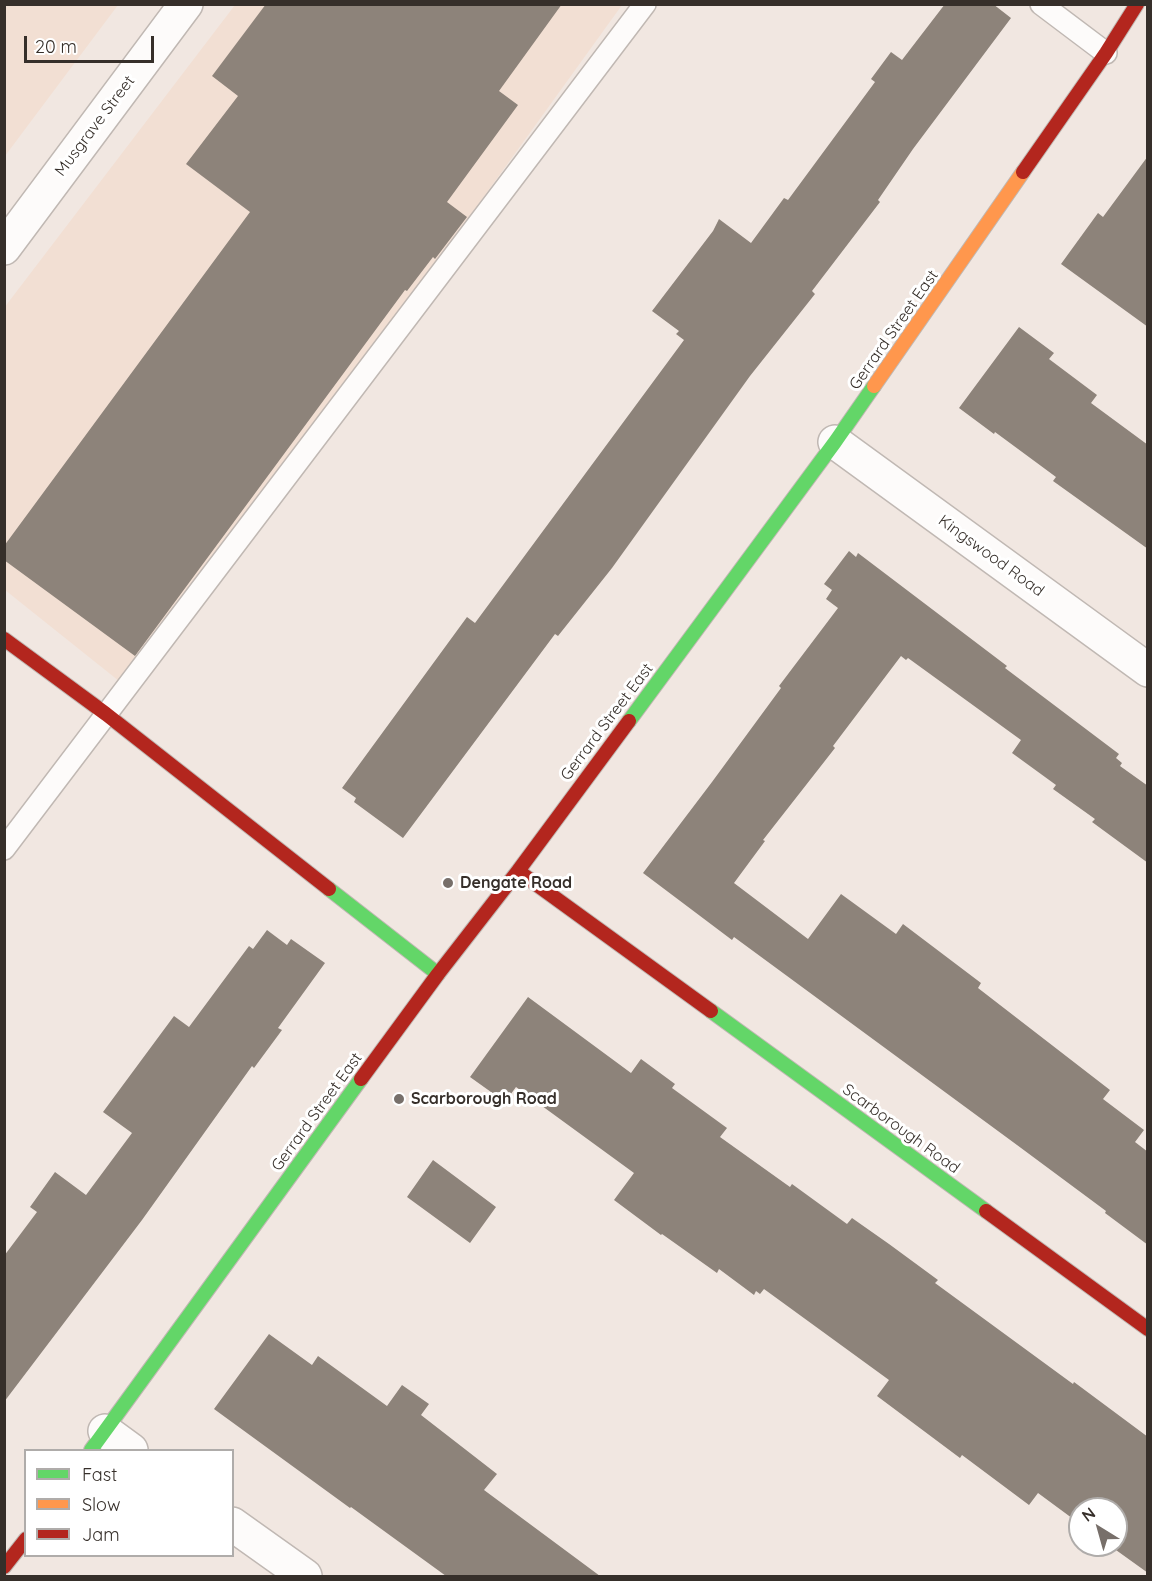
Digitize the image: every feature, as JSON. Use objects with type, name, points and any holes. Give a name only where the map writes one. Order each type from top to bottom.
[{"type":"main road","name":"Gerrard Street East","points":[[98,1441],[438,974],[518,871],[835,442],[1106,53],[1137,4]]},
{"type":"main road","points":[[4,639],[106,714],[438,974]]},
{"type":"main road","name":"Scarborough Road","points":[[518,871],[1148,1329]]},
{"type":"main road","points":[[4,1567],[24,1542]]},
{"type":"street","name":"Musgrave Street","points":[[4,248],[186,4]]},
{"type":"street","points":[[1137,4],[1148,13]]},
{"type":"street","name":"Kingswood Road","points":[[835,442],[1148,670]]},
{"type":"street","points":[[98,1441],[127,1449]]},
{"type":"street","points":[[234,1525],[305,1576]]},
{"type":"lane","points":[[4,849],[645,4]]},
{"type":"lane","points":[[1041,4],[1106,53]]},
{"type":"shaded area","points":[[4,5],[118,5],[5,156]]},
{"type":"shaded area","points":[[235,5],[622,5],[129,689],[5,590],[4,308]]},
{"type":"building","points":[[266,4],[562,4],[499,91],[518,105],[447,202],[467,217],[435,259],[433,257],[407,291],[405,290],[135,656],[4,560],[4,546],[250,212],[186,164],[238,96],[212,76]]},
{"type":"building","points":[[945,4],[993,4],[1011,18],[913,149],[878,200],[880,202],[812,291],[815,294],[750,376],[612,568],[558,636],[555,634],[403,838],[354,802],[356,798],[342,788],[467,617],[475,623],[684,340],[676,334],[679,331],[652,311],[713,231],[719,219],[751,243],[784,198],[788,200],[875,82],[871,79],[891,52],[902,60]]},
{"type":"building","points":[[1148,156],[1148,327],[1061,264],[1098,213],[1103,217]]},
{"type":"building","points":[[1019,327],[1054,353],[1049,359],[1097,395],[1091,403],[1148,445],[1148,549],[1053,481],[1056,477],[959,408]]},
{"type":"building","points":[[849,551],[856,557],[858,553],[1119,754],[1116,758],[1122,763],[1120,766],[1148,786],[1148,863],[1092,822],[1095,819],[1053,789],[1056,785],[1012,753],[1021,740],[908,658],[906,660],[901,656],[833,746],[835,748],[763,840],[765,841],[734,883],[808,939],[841,894],[896,934],[903,924],[981,983],[978,988],[1110,1090],[1103,1099],[1144,1130],[1135,1142],[1148,1152],[1148,1245],[1017,1145],[734,937],[732,940],[643,873],[838,608],[826,599],[832,590],[824,584]]},
{"type":"building","points":[[267,930],[287,945],[291,939],[325,963],[278,1028],[282,1030],[254,1068],[252,1066],[142,1220],[4,1402],[4,1256],[37,1212],[30,1207],[55,1172],[86,1195],[132,1133],[103,1112],[174,1016],[189,1027],[249,946],[253,949]]},
{"type":"building","points":[[528,997],[631,1073],[641,1059],[675,1084],[672,1088],[727,1128],[720,1137],[790,1187],[792,1184],[847,1224],[852,1218],[938,1280],[935,1283],[1148,1437],[1148,1573],[1126,1557],[1128,1557],[1128,1497],[1068,1497],[1068,1515],[1038,1493],[1029,1505],[962,1455],[960,1458],[877,1396],[889,1380],[764,1289],[760,1294],[756,1291],[754,1295],[719,1269],[717,1273],[661,1235],[614,1200],[634,1173],[516,1087],[505,1102],[470,1077]]},
{"type":"building","points":[[433,1160],[496,1207],[470,1243],[407,1197]]},
{"type":"building","points":[[269,1334],[312,1365],[318,1356],[387,1406],[402,1385],[429,1404],[421,1415],[497,1474],[484,1490],[600,1576],[446,1576],[214,1409]]},
{"type":"traffic: fast","points":[[629,721],[874,386]]},
{"type":"traffic: fast","points":[[329,889],[438,974]]},
{"type":"traffic: fast","points":[[711,1011],[986,1211]]},
{"type":"traffic: fast","points":[[92,1449],[361,1079]]},
{"type":"traffic: slow","points":[[874,386],[1023,172]]},
{"type":"traffic: jam","points":[[1023,172],[1106,53],[1137,4]]},
{"type":"traffic: jam","points":[[4,639],[106,714],[329,889]]},
{"type":"traffic: jam","points":[[361,1079],[629,721]]},
{"type":"traffic: jam","points":[[518,871],[711,1011]]},
{"type":"traffic: jam","points":[[986,1211],[1148,1329]]},
{"type":"traffic: jam","points":[[4,1567],[24,1542]]},
{"type":"place","name":"Dengate Road","points":[[448,883]]},
{"type":"place","name":"Scarborough Road","points":[[399,1099]]}]
